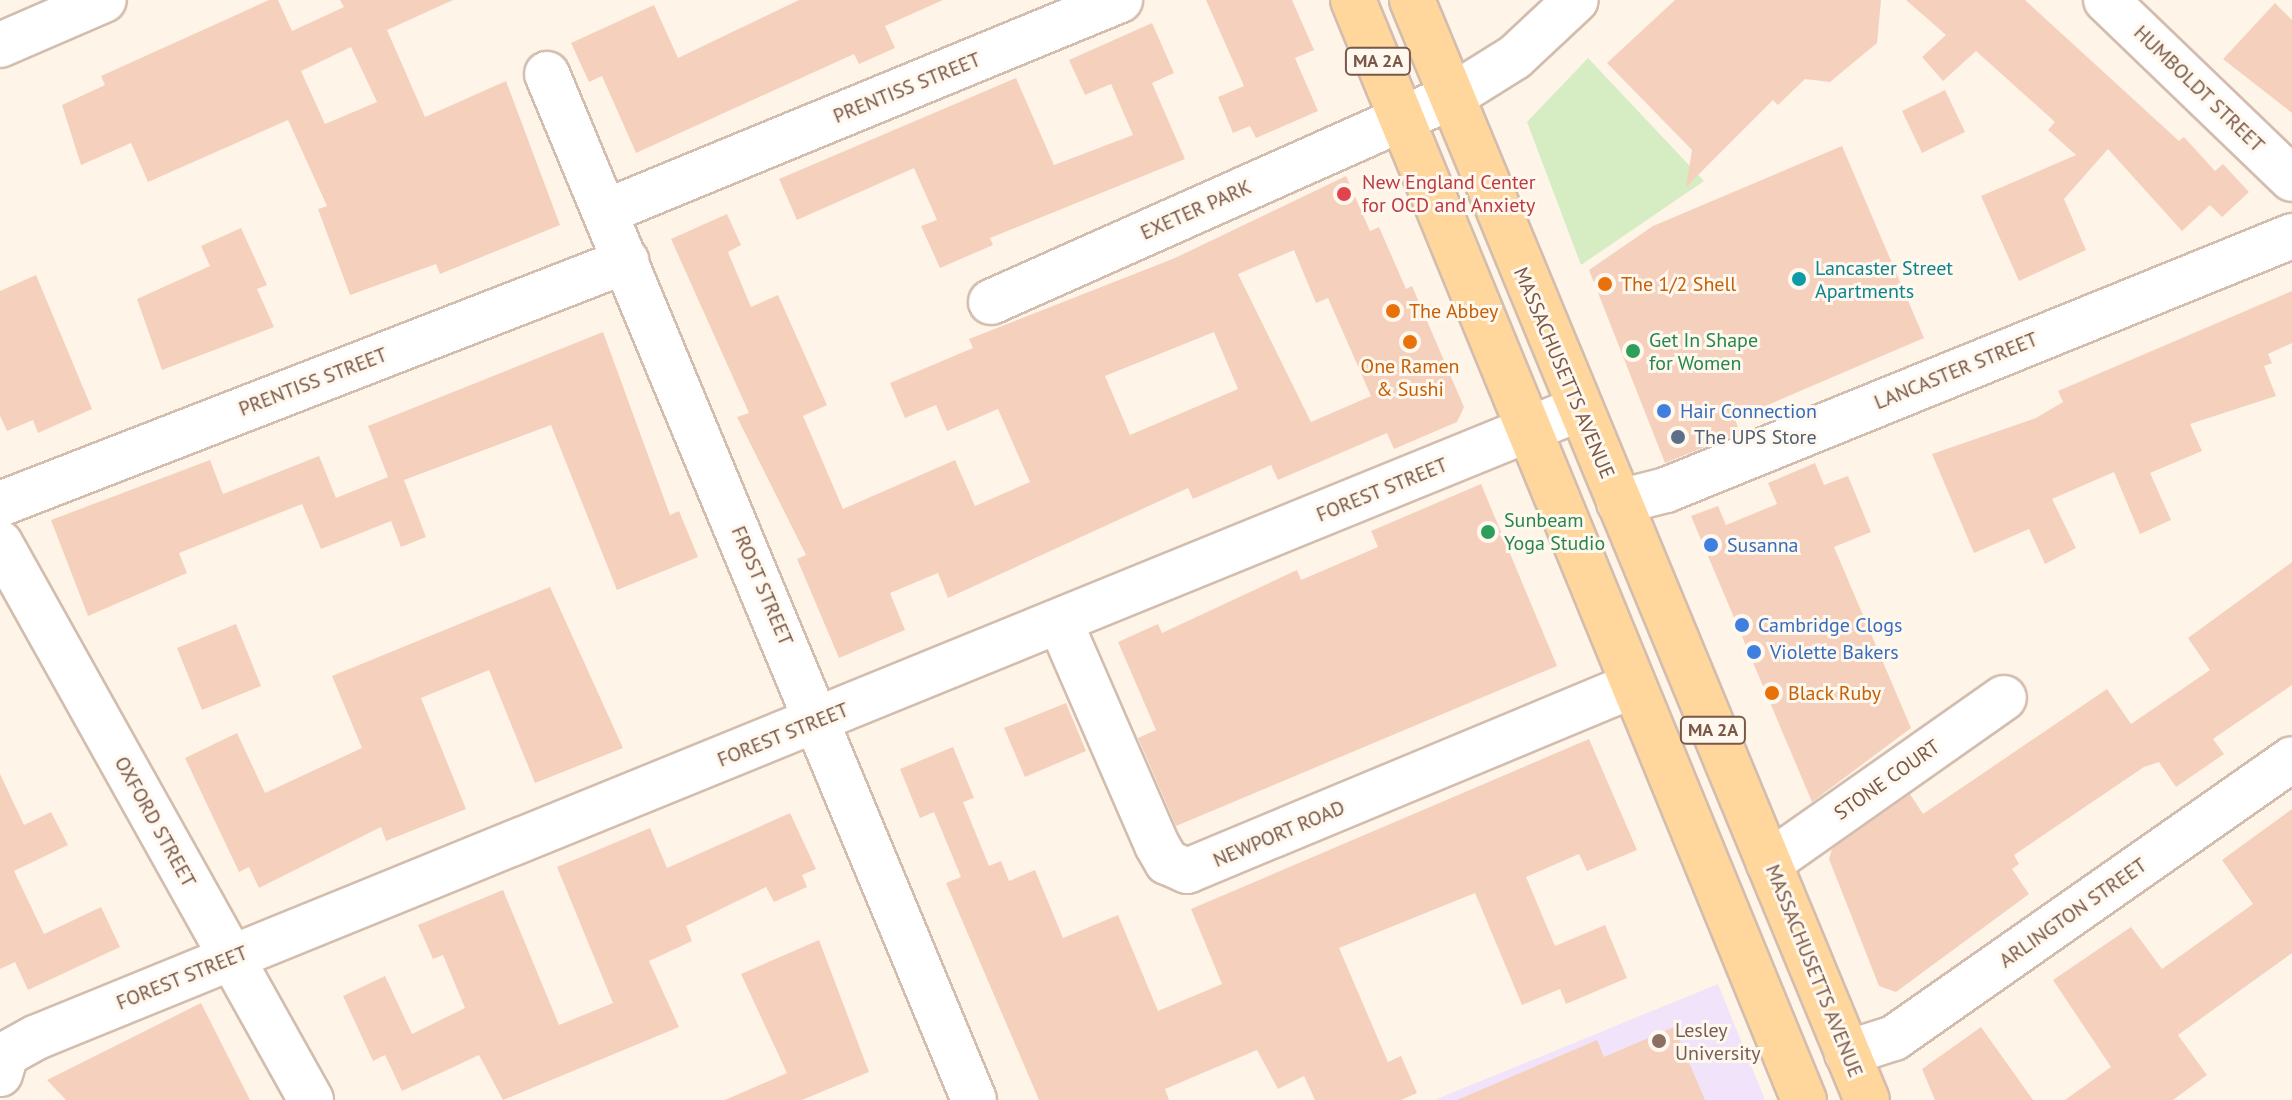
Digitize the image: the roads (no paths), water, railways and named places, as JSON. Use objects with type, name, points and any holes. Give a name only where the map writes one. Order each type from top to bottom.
[{"type":"main road","name":"MA 2A","points":[[1353,0],[1533,427],[1633,685],[1804,1100]]},
{"type":"main road","name":"MASSACHUSETTS AVENUE","points":[[1412,0],[1867,1100]]},
{"type":"street","points":[[0,45],[104,0]]},
{"type":"street","name":"PRENTISS STREET","points":[[605,212],[1120,0]]},
{"type":"street","name":"EXETER PARK","points":[[991,302],[1451,97],[1515,57],[1576,0]]},
{"type":"street","name":"HUMBOLDT STREET","points":[[2106,0],[2292,179]]},
{"type":"street","name":"FROST STREET","points":[[547,74],[819,721],[974,1100]]},
{"type":"street","name":"LANCASTER STREET","points":[[1619,502],[1666,490],[2292,236]]},
{"type":"street","name":"PRENTISS STREET","points":[[0,504],[626,261]]},
{"type":"street","name":"FOREST STREET","points":[[0,1074],[6,1054],[37,1037],[1579,409]]},
{"type":"street","name":"OXFORD STREET","points":[[0,543],[311,1100]]},
{"type":"street","name":"NEWPORT ROAD","points":[[1060,622],[1157,845],[1167,862],[1187,871],[1633,685]]},
{"type":"street","name":"STONE COURT","points":[[1769,863],[2004,698]]},
{"type":"street","name":"ARLINGTON STREET","points":[[1847,1053],[1894,1038],[2292,759]]},
{"type":"place","name":"New England Center for OCD and Anxiety","points":[[1344,194]]},
{"type":"place","name":"Lancaster Street Apartments","points":[[1799,279]]},
{"type":"place","name":"The 1/2 Shell","points":[[1605,284]]},
{"type":"place","name":"The Abbey","points":[[1393,311]]},
{"type":"place","name":"One Ramen & Sushi","points":[[1410,342]]},
{"type":"place","name":"Get In Shape for Women","points":[[1633,351]]},
{"type":"place","name":"Hair Connection","points":[[1664,411]]},
{"type":"place","name":"The UPS Store","points":[[1678,437]]},
{"type":"place","name":"Sunbeam Yoga Studio","points":[[1488,532]]},
{"type":"place","name":"Susanna","points":[[1711,545]]},
{"type":"place","name":"Cambridge Clogs","points":[[1742,625]]},
{"type":"place","name":"Violette Bakers","points":[[1754,652]]},
{"type":"place","name":"Black Ruby","points":[[1772,693]]},
{"type":"place","name":"Lesley University","points":[[1659,1041]]}]
